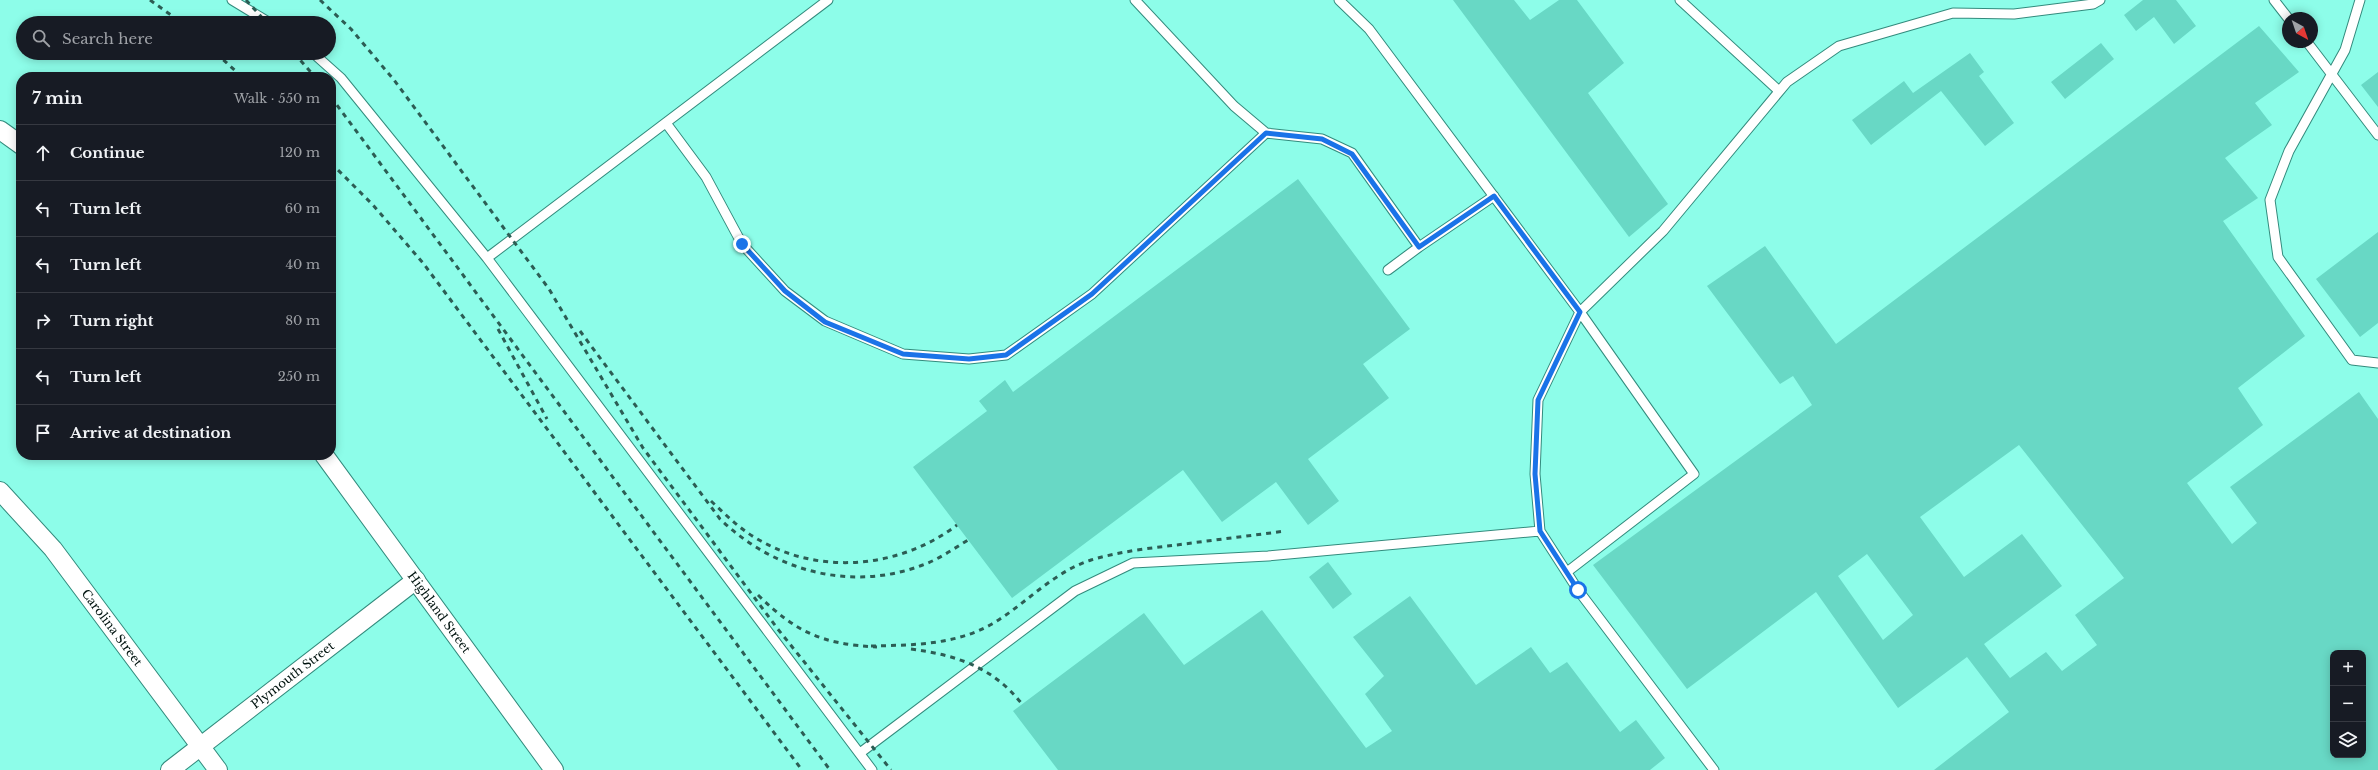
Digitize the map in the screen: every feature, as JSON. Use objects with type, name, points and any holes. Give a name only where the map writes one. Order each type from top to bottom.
[{"type":"street","points":[[0,130],[16,141]]},
{"type":"street","name":"Highland Street","points":[[328,460],[554,770]]},
{"type":"street","name":"Carolina Street","points":[[0,491],[53,549],[218,770]]},
{"type":"street","name":"Plymouth Street","points":[[170,770],[416,580]]},
{"type":"lane","points":[[232,0],[258,16]]},
{"type":"lane","points":[[487,258],[828,0]]},
{"type":"lane","points":[[1135,0],[1234,106],[1266,133],[1322,139],[1352,154],[1419,247]]},
{"type":"lane","points":[[1339,0],[1369,29],[1580,312],[1694,474],[1567,572]]},
{"type":"lane","points":[[1680,0],[1779,91]]},
{"type":"lane","points":[[1714,770],[1567,572],[1540,531],[1535,474],[1538,400],[1580,312],[1663,231],[1787,82],[1839,46],[1953,13],[2014,14],[2094,4],[2100,0]]},
{"type":"lane","points":[[2274,0],[2283,12]]},
{"type":"lane","points":[[2360,0],[2345,50],[2289,151],[2270,200],[2278,257],[2352,360],[2378,363]]},
{"type":"lane","points":[[2312,48],[2378,134]]},
{"type":"lane","points":[[321,60],[334,72]]},
{"type":"lane","points":[[336,74],[346,84],[487,258],[872,770]]},
{"type":"lane","points":[[666,123],[706,177],[742,244],[785,291],[825,322],[903,354],[969,359],[1006,355],[1092,294],[1266,133]]},
{"type":"lane","points":[[1388,270],[1494,196]]},
{"type":"lane","points":[[860,753],[1076,591],[1133,563],[1268,556],[1540,531]]},
{"type":"building","points":[[1453,0],[1514,0],[1530,20],[1559,0],[1577,0],[1624,63],[1588,93],[1668,204],[1629,237]]},
{"type":"building","points":[[2143,0],[2176,0],[2196,26],[2174,44],[2154,17],[2136,31],[2124,15]]},
{"type":"building","points":[[2259,26],[2299,72],[2255,103],[2272,125],[2225,158],[2258,198],[2223,221],[2305,336],[2238,388],[2263,425],[2187,483],[2232,544],[2257,523],[2230,487],[2359,392],[2378,419],[2378,770],[1934,770],[2009,712],[1967,657],[1898,708],[1816,592],[1687,689],[1593,565],[1812,405],[1793,376],[1780,384],[1707,286],[1765,246],[1836,344]],"holes":[[[2019,445],[2124,578],[2075,615],[2097,645],[2062,671],[2046,652],[2010,678],[1984,644],[2062,586],[2022,534],[1964,577],[1920,517]],[[1867,554],[1913,615],[1883,640],[1838,576]]]},
{"type":"building","points":[[2101,43],[2114,59],[2065,99],[2051,82]]},
{"type":"building","points":[[1970,53],[1984,72],[1979,76],[2014,123],[1985,146],[1941,91],[1871,145],[1852,120],[1904,81],[1913,93]]},
{"type":"building","points":[[2378,72],[2378,107],[2361,85]]},
{"type":"building","points":[[1298,179],[1410,329],[1363,364],[1389,398],[1308,459],[1339,501],[1308,525],[1276,482],[1222,522],[1183,470],[1012,598],[913,467],[987,411],[979,401],[1005,380],[1013,392]]},
{"type":"building","points":[[2378,232],[2378,323],[2360,337],[2316,279]]},
{"type":"building","points":[[1328,562],[1352,594],[1333,609],[1309,577]]},
{"type":"building","points":[[1410,596],[1476,685],[1531,647],[1550,673],[1567,662],[1620,732],[1636,720],[1665,758],[1650,770],[1058,770],[1013,711],[1144,613],[1184,665],[1262,610],[1366,748],[1392,731],[1365,694],[1384,676],[1353,637]]},
{"type":"railway","points":[[150,0],[172,16]]},
{"type":"railway","points":[[246,0],[261,16]]},
{"type":"railway","points":[[320,0],[351,29],[394,80],[549,289],[643,448],[777,628],[891,770]]},
{"type":"railway","points":[[224,60],[237,72]]},
{"type":"railway","points":[[300,60],[311,72]]},
{"type":"railway","points":[[336,104],[830,770]]},
{"type":"railway","points":[[336,168],[373,205],[423,263],[802,770]]},
{"type":"railway","points":[[498,329],[547,419]]},
{"type":"railway","points":[[580,331],[720,519],[742,538],[766,553],[791,565],[818,572],[845,576],[873,576],[900,572],[928,563],[968,540]]},
{"type":"railway","points":[[711,501],[741,528],[761,541],[785,552],[810,559],[836,562],[862,562],[887,558],[912,550],[935,539],[957,525]]},
{"type":"railway","points":[[871,646],[918,644],[949,640],[978,631],[1004,616],[1064,572],[1091,560],[1145,549],[1285,531]]},
{"type":"railway","points":[[758,595],[785,619],[812,634],[841,643],[877,647]]},
{"type":"railway","points":[[911,649],[943,655],[972,665],[999,681],[1011,691],[1022,704]]},
{"type":"route","points":[[742,244],[785,291],[825,322],[903,354],[969,359],[1006,355],[1092,294],[1200,192],[1266,133],[1322,139],[1352,154],[1419,247],[1494,196],[1580,312],[1538,400],[1535,474],[1540,531],[1578,590]]}]
